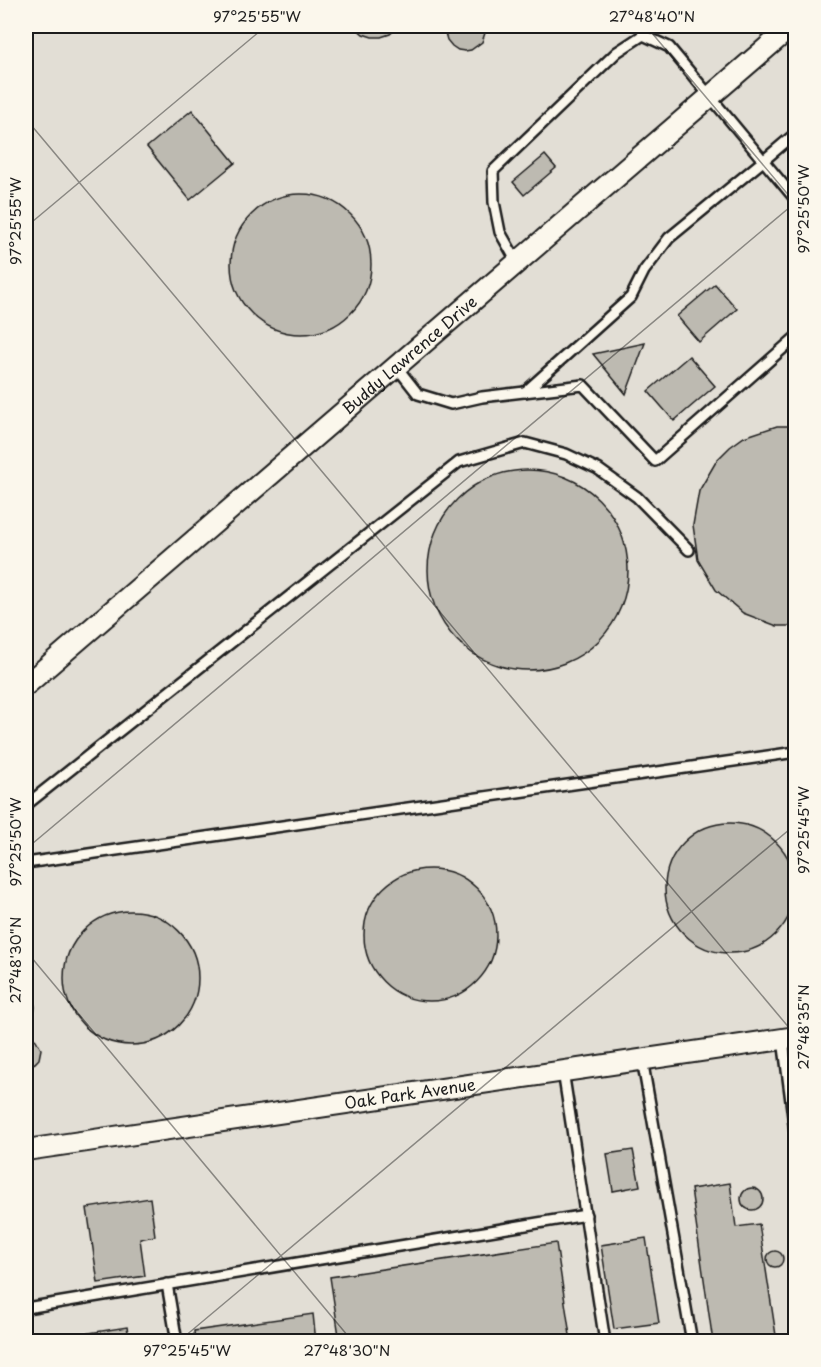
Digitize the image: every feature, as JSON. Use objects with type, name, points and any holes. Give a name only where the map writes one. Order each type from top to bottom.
[{"type":"street","name":"Buddy Lawrence Drive","points":[[26,685],[792,26]]},
{"type":"street","name":"Oak Park Avenue","points":[[26,1150],[789,1038]]},
{"type":"lane","points":[[517,262],[500,232],[494,202],[493,171],[617,52],[644,30],[669,47],[795,200]]},
{"type":"lane","points":[[525,392],[631,297],[644,271],[669,238],[795,133]]},
{"type":"lane","points":[[396,366],[418,394],[450,404],[482,397],[583,385],[655,461],[795,337]]},
{"type":"lane","points":[[26,805],[459,462],[525,443],[566,454],[598,469],[637,497],[689,549]]},
{"type":"lane","points":[[26,863],[795,752]]},
{"type":"lane","points":[[789,1038],[795,1140]]},
{"type":"lane","points":[[642,1059],[692,1341]]},
{"type":"lane","points":[[563,1071],[605,1341]]},
{"type":"lane","points":[[26,1308],[586,1215]]},
{"type":"lane","points":[[167,1284],[177,1341]]},
{"type":"shaded area","points":[[26,26],[795,26],[795,1341],[26,1341]]},
{"type":"building","points":[[354,26],[399,26],[390,34],[372,37],[363,34]]},
{"type":"building","points":[[445,26],[485,26],[486,30],[482,42],[471,50],[465,51],[458,50],[447,40]]},
{"type":"building","points":[[192,110],[235,163],[190,200],[147,147]]},
{"type":"building","points":[[545,155],[556,168],[524,195],[513,182]]},
{"type":"building","points":[[301,194],[328,200],[340,206],[350,215],[359,225],[365,237],[371,264],[365,291],[359,303],[350,313],[340,322],[328,328],[301,334],[274,328],[262,322],[252,313],[243,303],[237,291],[231,264],[237,237],[243,225],[252,215],[262,206],[274,200]]},
{"type":"building","points":[[715,284],[737,309],[699,342],[677,316]]},
{"type":"building","points":[[645,343],[626,394],[593,354]]},
{"type":"building","points":[[689,356],[715,386],[674,421],[648,391]]},
{"type":"building","points":[[777,426],[796,426],[796,626],[777,626],[743,613],[716,590],[698,560],[693,525],[699,491],[717,460],[744,437]]},
{"type":"building","points":[[518,470],[538,470],[566,477],[592,492],[606,506],[621,532],[628,560],[628,580],[621,608],[606,634],[592,648],[557,666],[538,670],[518,670],[490,663],[464,648],[450,634],[432,599],[428,580],[428,560],[435,532],[450,506],[464,492],[499,474]]},
{"type":"building","points":[[730,823],[755,828],[776,842],[790,863],[795,888],[790,913],[776,934],[755,948],[730,953],[705,948],[684,934],[670,913],[665,888],[670,863],[684,842],[705,828]]},
{"type":"building","points":[[430,869],[455,874],[476,889],[491,910],[496,935],[491,960],[476,981],[455,996],[430,1001],[405,996],[384,981],[369,960],[364,935],[369,910],[384,889],[405,874]]},
{"type":"building","points":[[131,911],[156,916],[178,931],[193,953],[198,978],[193,1003],[178,1025],[156,1040],[131,1045],[106,1040],[84,1025],[69,1003],[64,978],[69,953],[84,931],[106,916]]},
{"type":"building","points":[[26,995],[34,1002],[35,1007],[33,1017],[26,1023]]},
{"type":"building","points":[[26,1035],[36,1040],[41,1049],[39,1059],[26,1067]]},
{"type":"building","points":[[633,1150],[640,1186],[613,1191],[607,1154]]},
{"type":"building","points":[[730,1183],[736,1227],[759,1224],[777,1342],[713,1342],[691,1189]]},
{"type":"building","points":[[752,1188],[762,1195],[763,1199],[756,1209],[752,1210],[742,1203],[741,1199],[748,1189]]},
{"type":"building","points":[[150,1198],[155,1236],[140,1239],[145,1276],[98,1283],[87,1208]]},
{"type":"building","points":[[646,1238],[659,1323],[614,1329],[601,1245]]},
{"type":"building","points":[[556,1243],[571,1342],[340,1342],[330,1277]]},
{"type":"building","points":[[772,1251],[778,1251],[783,1259],[781,1265],[772,1267],[767,1262],[767,1256]]},
{"type":"building","points":[[313,1314],[316,1342],[195,1342],[194,1331]]},
{"type":"building","points":[[127,1327],[130,1342],[31,1342]]}]
